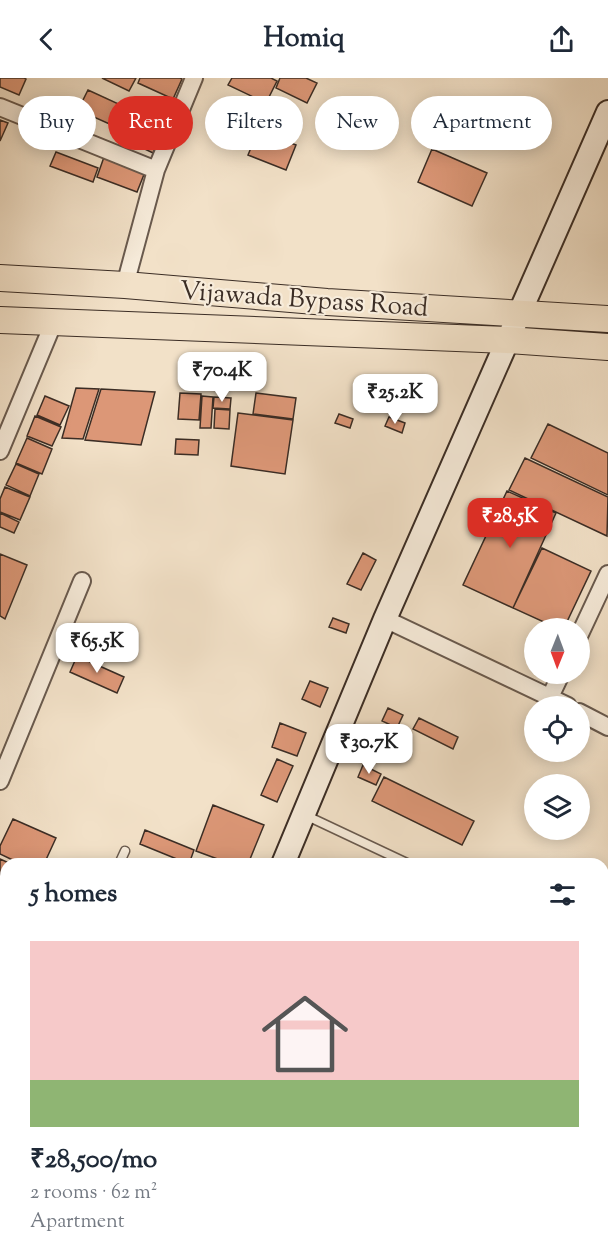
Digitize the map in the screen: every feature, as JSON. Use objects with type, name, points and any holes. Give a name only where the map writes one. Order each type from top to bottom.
[{"type":"main road","name":"Vijawada Bypass Road","points":[[0,278],[125,285],[327,302],[608,319]]},
{"type":"main road","name":"Vijawada Bypass Road","points":[[0,320],[53,324],[118,324],[507,340],[608,347]]},
{"type":"street","points":[[125,285],[156,170],[194,78]]},
{"type":"street","points":[[0,107],[156,170]]},
{"type":"street","points":[[286,858],[385,619],[608,112]]},
{"type":"street","points":[[0,452],[53,324]]},
{"type":"street","points":[[587,618],[608,574]]},
{"type":"street","points":[[0,781],[82,581]]},
{"type":"street","points":[[385,619],[546,696]]},
{"type":"street","points":[[590,718],[608,727]]},
{"type":"lane","points":[[305,814],[397,858]]},
{"type":"lane","points":[[122,858],[125,851]]},
{"type":"building","points":[[0,78],[26,79],[19,95],[0,87]]},
{"type":"building","points":[[102,78],[136,78],[129,91]]},
{"type":"building","points":[[140,78],[182,79],[174,96],[166,96],[138,83]]},
{"type":"building","points":[[232,78],[271,78],[277,81],[270,96],[251,96],[228,85]]},
{"type":"building","points":[[280,78],[306,78],[317,83],[307,103],[303,101],[303,96],[293,96],[276,88]]},
{"type":"building","points":[[88,90],[108,99],[108,123],[96,118],[96,96],[85,96]]},
{"type":"building","points":[[0,120],[8,123],[0,141]]},
{"type":"building","points":[[250,150],[294,150],[286,170],[248,155]]},
{"type":"building","points":[[432,150],[487,173],[472,206],[418,182]]},
{"type":"building","points":[[56,152],[98,168],[93,182],[50,166]]},
{"type":"building","points":[[104,157],[145,172],[137,192],[97,177]]},
{"type":"building","points":[[76,388],[99,389],[83,439],[62,438]]},
{"type":"building","points":[[101,389],[155,392],[141,445],[85,440]]},
{"type":"building","points":[[180,393],[201,394],[199,420],[178,419]]},
{"type":"building","points":[[256,393],[296,398],[293,419],[253,414]]},
{"type":"building","points":[[45,396],[69,406],[60,425],[37,415]]},
{"type":"building","points":[[202,396],[213,397],[211,428],[200,428]]},
{"type":"building","points":[[214,397],[231,398],[230,409],[213,408]]},
{"type":"building","points":[[215,409],[230,410],[229,429],[214,428]]},
{"type":"building","points":[[238,413],[293,420],[285,474],[231,466]]},
{"type":"building","points":[[339,414],[353,419],[350,428],[335,423]]},
{"type":"building","points":[[35,416],[61,427],[52,446],[27,436]]},
{"type":"building","points":[[389,417],[405,423],[402,433],[385,426]]},
{"type":"building","points":[[548,424],[608,453],[608,495],[531,458]]},
{"type":"building","points":[[27,438],[52,449],[42,474],[16,463]]},
{"type":"building","points":[[176,439],[199,440],[198,455],[175,454]]},
{"type":"building","points":[[525,458],[608,497],[607,536],[509,490]]},
{"type":"building","points":[[16,464],[39,474],[30,496],[6,485]]},
{"type":"building","points":[[5,487],[30,497],[20,520],[0,512],[0,499]]},
{"type":"building","points":[[507,491],[556,513],[513,608],[463,585]]},
{"type":"building","points":[[0,513],[19,522],[14,533],[0,527]]},
{"type":"building","points":[[542,548],[591,571],[569,618],[535,618],[513,608]]},
{"type":"building","points":[[363,553],[376,560],[361,590],[347,584]]},
{"type":"building","points":[[0,554],[27,565],[5,619],[0,616]]},
{"type":"building","points":[[333,618],[349,624],[346,633],[329,627]]},
{"type":"building","points":[[77,656],[124,677],[117,693],[70,672]]},
{"type":"building","points":[[310,681],[328,688],[320,707],[302,699]]},
{"type":"building","points":[[388,708],[403,715],[397,728],[382,721]]},
{"type":"building","points":[[419,718],[458,737],[453,749],[413,729]]},
{"type":"building","points":[[280,723],[306,733],[297,756],[272,747]]},
{"type":"building","points":[[277,759],[293,766],[277,802],[261,795]]},
{"type":"building","points":[[363,765],[381,774],[376,785],[358,777]]},
{"type":"building","points":[[384,777],[474,821],[462,845],[372,801]]},
{"type":"building","points":[[213,805],[264,825],[250,858],[215,858],[196,851]]},
{"type":"building","points":[[13,819],[56,838],[47,858],[8,858],[0,854],[0,846]]},
{"type":"building","points":[[145,830],[194,850],[191,858],[174,858],[140,844]]}]
